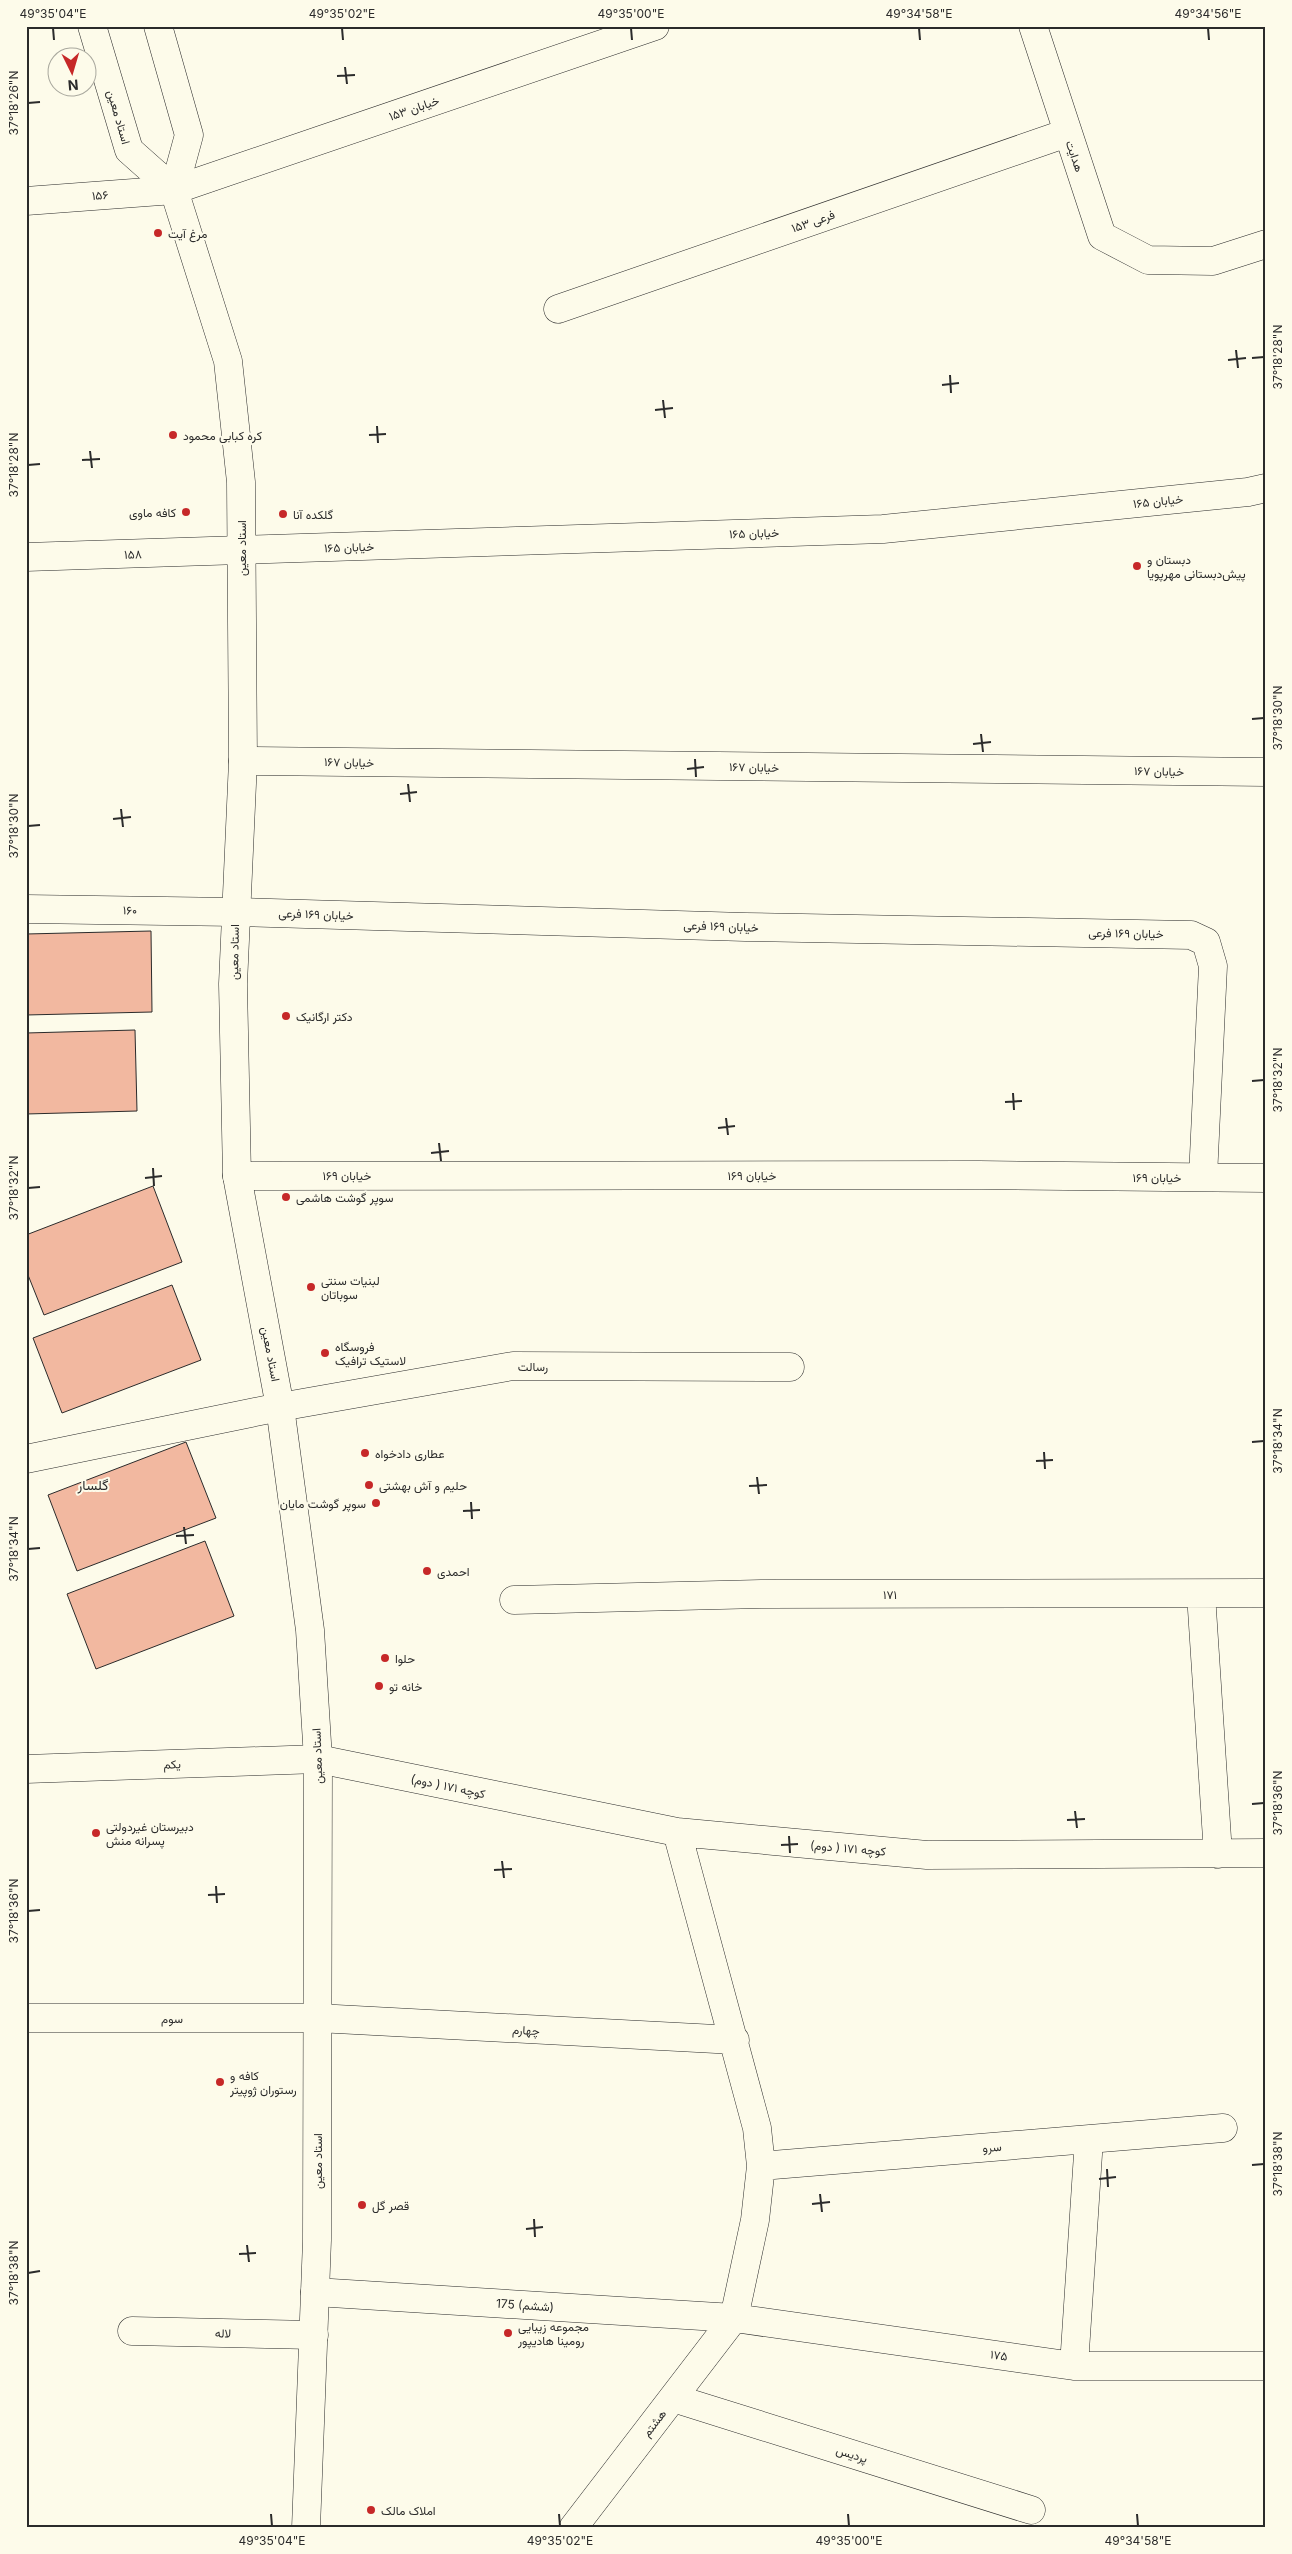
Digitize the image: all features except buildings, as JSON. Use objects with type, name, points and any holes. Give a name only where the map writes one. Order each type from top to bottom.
[{"type":"street","name":"استاد معین","points":[[92,26],[129,150],[174,190],[228,361],[241,482],[243,761],[233,984],[237,1176],[280,1407],[310,1630],[318,1759],[318,2240],[306,2528]]},
{"type":"street","points":[[158,26],[189,135],[174,190]]},
{"type":"street","name":"خیابان ۱۵۳","points":[[174,190],[655,26]]},
{"type":"street","name":"هدایت","points":[[1033,26],[1102,236],[1148,260],[1213,261],[1266,244]]},
{"type":"street","name":"۱۵۳ فرعی","points":[[558,309],[1067,133]]},
{"type":"street","name":"۱۵۶","points":[[26,201],[174,190]]},
{"type":"street","name":"خیابان ۱۶۵","points":[[240,551],[883,529],[1248,492],[1266,488]]},
{"type":"street","name":"۱۵۸","points":[[26,557],[240,551]]},
{"type":"street","name":"خیابان ۱۶۷","points":[[243,761],[1266,772]]},
{"type":"street","name":"۱۶۰","points":[[26,909],[235,912]]},
{"type":"street","name":"خیابان ۱۶۹ فرعی","points":[[235,912],[745,927],[1192,935],[1206,942],[1213,966],[1203,1177]]},
{"type":"street","name":"خیابان ۱۶۹","points":[[237,1176],[1266,1178]]},
{"type":"street","name":"رسالت","points":[[26,1458],[280,1407],[513,1366],[790,1367]]},
{"type":"street","name":"۱۷۱","points":[[514,1600],[761,1594],[1266,1593]]},
{"type":"street","points":[[1201,1594],[1218,1854]]},
{"type":"street","name":"یکم","points":[[26,1769],[318,1759]]},
{"type":"street","name":"کوچه ۱۷۱ ( دوم)","points":[[318,1759],[677,1832],[927,1855],[1266,1853]]},
{"type":"street","points":[[677,1832],[735,2040],[757,2128],[761,2166],[756,2220],[734,2318]]},
{"type":"street","name":"سوم","points":[[26,2018],[317,2018]]},
{"type":"street","name":"چهارم","points":[[317,2018],[735,2040]]},
{"type":"street","name":"سرو","points":[[761,2166],[1223,2128]]},
{"type":"street","points":[[1074,2366],[1089,2139]]},
{"type":"street","name":"175 (ششم)","points":[[315,2292],[734,2318]]},
{"type":"street","name":"۱۷۵","points":[[734,2318],[1074,2366],[1266,2366]]},
{"type":"street","name":"هشتم","points":[[573,2528],[734,2318]]},
{"type":"street","name":"لاله","points":[[132,2331],[314,2335]]},
{"type":"street","name":"پردیس","points":[[673,2398],[1031,2510]]},
{"type":"place","name":"مرغ آیت","points":[[158,233]]},
{"type":"place","name":"کره کبابی محمود","points":[[173,435]]},
{"type":"place","name":"کافه ماوی","points":[[186,512]]},
{"type":"place","name":"گلکده آنا","points":[[283,514]]},
{"type":"place","name":"دبستان و پیش‌دبستانی مهرپویا","points":[[1137,566]]},
{"type":"place","name":"دکتر ارگانیک","points":[[286,1016]]},
{"type":"place","name":"سوپر گوشت هاشمی","points":[[286,1197]]},
{"type":"place","name":"لبنیات سنتی سوباتان","points":[[311,1287]]},
{"type":"place","name":"فروسگاه لاستیک ترافیک","points":[[325,1353]]},
{"type":"place","name":"عطاری دادخواه","points":[[365,1453]]},
{"type":"place","name":"حلیم و آش بهشتی","points":[[369,1485]]},
{"type":"place","name":"سوپر گوشت مایان","points":[[376,1503]]},
{"type":"place","name":"احمدی","points":[[427,1571]]},
{"type":"place","name":"حلوا","points":[[385,1658]]},
{"type":"place","name":"خانه تو","points":[[379,1686]]},
{"type":"place","name":"دبیرستان غیردولتی پسرانه منش","points":[[96,1833]]},
{"type":"place","name":"کافه و رستوران ژوپیتر","points":[[220,2082]]},
{"type":"place","name":"قصر گل","points":[[362,2205]]},
{"type":"place","name":"مجموعه زیبایی رومینا هادیپور","points":[[508,2333]]},
{"type":"place","name":"املاک مالک","points":[[371,2510]]},
{"type":"district","name":"گلسار","points":[[93,1484]]}]
